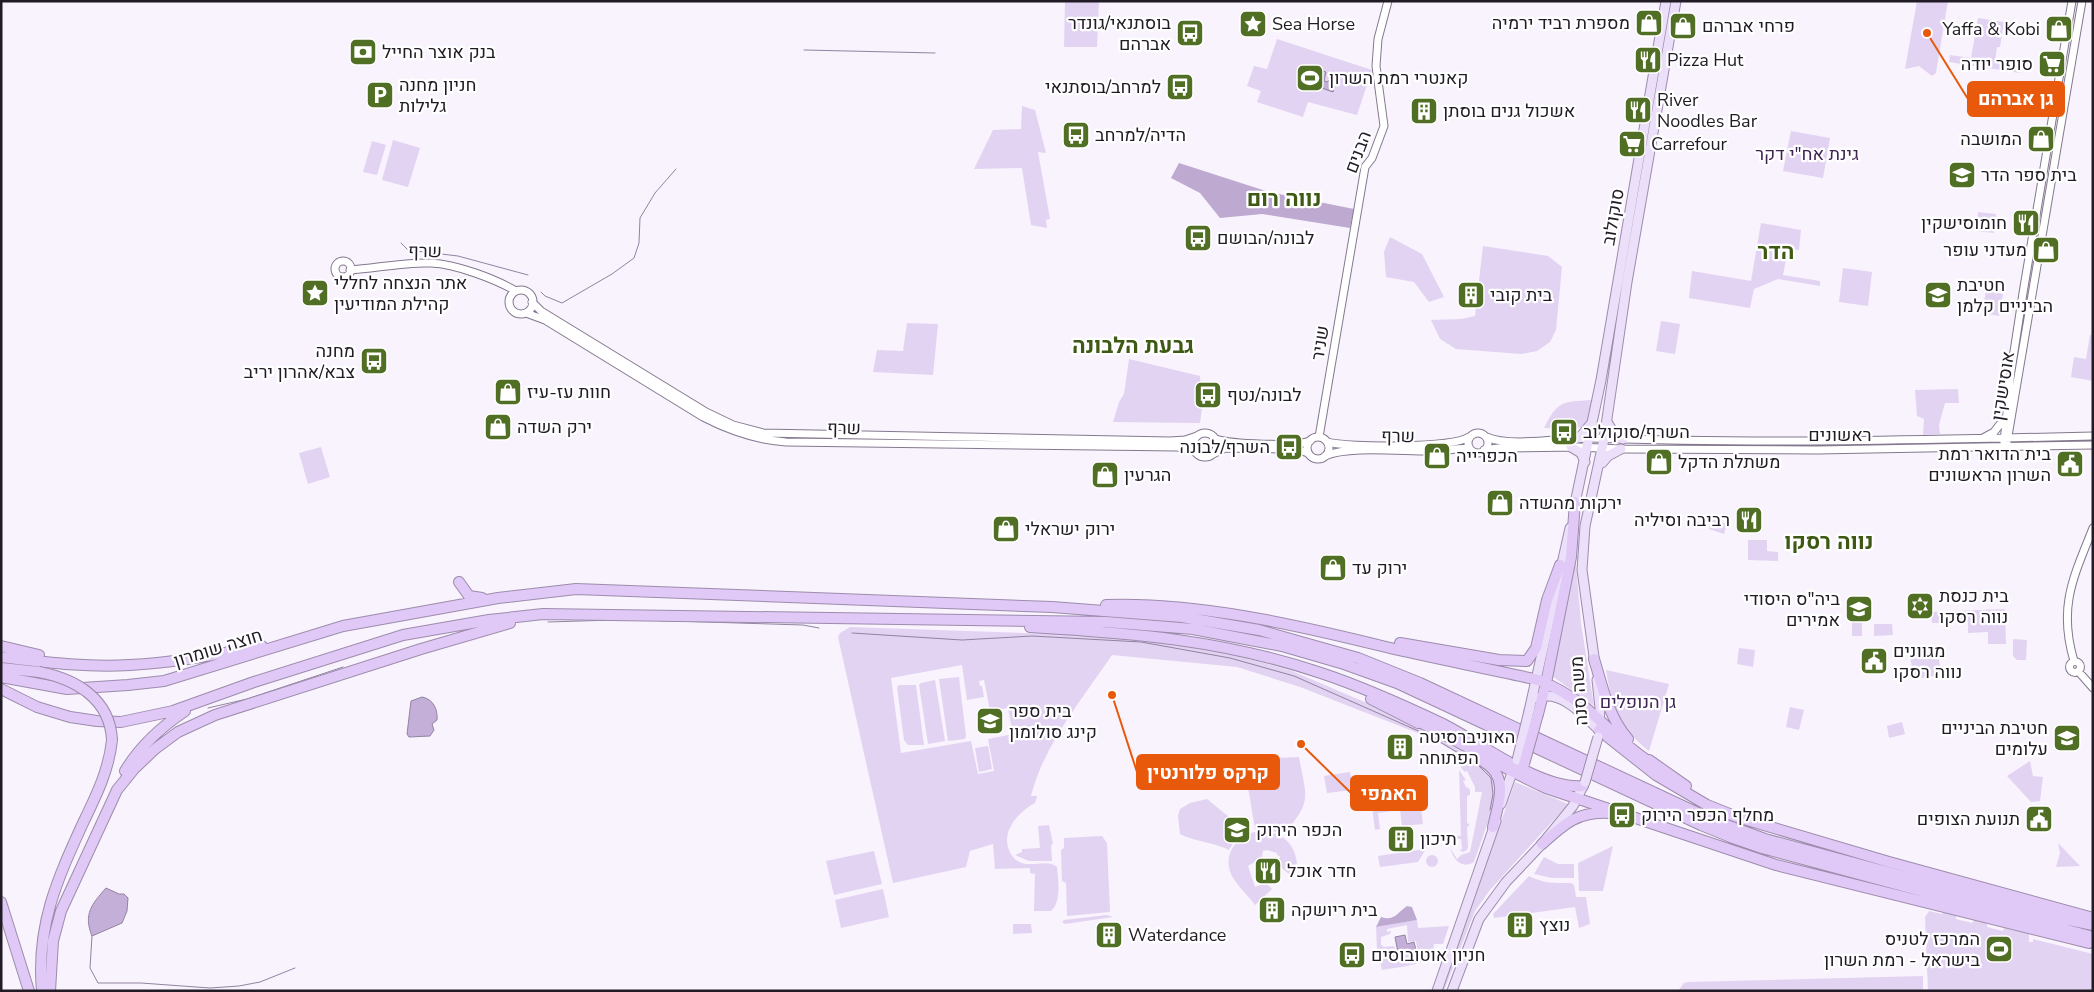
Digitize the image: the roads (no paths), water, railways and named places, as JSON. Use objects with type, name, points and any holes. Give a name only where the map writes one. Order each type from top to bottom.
[{"type":"highway","points":[[1518,766],[1533,710],[1542,696],[1542,682],[1570,557],[1576,502]]},
{"type":"highway","points":[[1346,636],[1384,640],[1506,661],[1527,661],[1536,648],[1547,600],[1560,565]]},
{"type":"highway","points":[[441,608],[459,599],[461,594],[459,582],[469,596],[498,598],[552,591],[597,588],[1052,607],[1182,618],[1250,629],[1358,658],[1420,682],[1715,821],[1741,831],[2037,912],[2093,925]]},
{"type":"highway","name":"חוצה שומרון","points":[[1,677],[31,684],[67,689],[164,681],[343,626],[498,598]]},
{"type":"highway","points":[[1052,607],[1121,605],[1186,610],[1268,621],[1346,636],[1542,682],[1582,704],[1599,729],[1639,764],[1708,805],[1777,830],[2093,918]]},
{"type":"highway","points":[[1,689],[37,707],[70,717],[121,722],[151,717],[403,635],[489,620],[543,614],[1106,622],[1193,629],[1282,646],[1344,664],[1397,683],[1701,825],[1762,848],[2093,937]]},
{"type":"highway","points":[[102,820],[117,790],[144,759],[178,732],[203,720],[505,624],[593,614]]},
{"type":"highway","points":[[869,618],[1149,635],[1198,641],[1276,659],[1321,673],[1416,711],[1518,766],[1529,780],[1578,799],[1776,865],[2093,944]]},
{"type":"highway","points":[[1,657],[65,664],[128,666],[177,662],[264,646],[343,626]]},
{"type":"highway","points":[[1,646],[96,664]]},
{"type":"highway","points":[[1594,659],[1606,702],[1616,724],[1638,750],[1653,764]]},
{"type":"highway","points":[[1,668],[56,675],[88,691],[99,703],[108,718],[112,740],[107,770],[64,863],[45,919],[40,955],[42,991]]},
{"type":"highway","points":[[1321,673],[1446,734],[1518,766],[1566,786],[1584,784]]},
{"type":"highway","points":[[50,991],[51,956],[56,926],[122,778],[146,743],[166,724],[200,701]]},
{"type":"highway","points":[[1413,718],[1438,736],[1488,764],[1496,771],[1500,780],[1501,791],[1494,827]]},
{"type":"highway","points":[[1599,729],[1695,791],[1777,830]]},
{"type":"highway","points":[[1542,844],[1569,820],[1599,812],[1622,814]]},
{"type":"highway","points":[[1,902],[29,991]]},
{"type":"main road","name":"סוקולוב","points":[[1589,443],[1666,1]]},
{"type":"main road","name":"סוקולוב","points":[[1603,443],[1627,282],[1676,1]]},
{"type":"main road","points":[[1585,462],[1580,452],[1572,443],[1593,422]]},
{"type":"main road","points":[[1606,422],[1615,435],[1624,439]]},
{"type":"main road","name":"משה סנה","points":[[1533,710],[1542,682],[1560,565],[1589,443]]},
{"type":"main road","name":"משה סנה","points":[[1452,991],[1479,919],[1506,882],[1542,844],[1578,799],[1595,752],[1599,729],[1594,659],[1585,594],[1582,550],[1585,526],[1603,443]]},
{"type":"main road","points":[[1599,468],[1608,456],[1621,449]]},
{"type":"main road","points":[[1542,696],[1549,695],[1564,701],[1599,729]]},
{"type":"main road","points":[[1437,991],[1494,827],[1518,766]]},
{"type":"street","name":"הבנים","points":[[1350,254],[1365,167],[1372,158],[1384,126],[1376,66],[1378,39],[1388,1]]},
{"type":"street","name":"אוסישקין","points":[[2006,438],[2006,416],[2031,242],[2072,1]]},
{"type":"street","name":"אוסישקין","points":[[2005,447],[2040,254],[2082,1]]},
{"type":"street","points":[[2031,242],[2040,254]]},
{"type":"street","name":"שניר","points":[[1319,437],[1350,254]]},
{"type":"street","name":"שרף","points":[[350,270],[421,263],[441,264],[516,291]]},
{"type":"street","points":[[497,283],[506,294],[510,308],[515,312],[526,312],[530,309],[532,302],[527,292],[516,291],[511,295],[509,301]]},
{"type":"street","name":"שרף","points":[[532,302],[541,311],[706,412],[733,425],[763,434],[1170,441],[1185,440],[1197,436]]},
{"type":"street","name":"שרף","points":[[526,312],[545,320],[703,417],[723,427],[756,438],[786,442],[1177,446],[1190,448],[1194,451]]},
{"type":"street","points":[[1981,438],[1994,432],[2006,416]]},
{"type":"street","points":[[1206,433],[1216,439],[1236,442],[1298,443],[1319,437],[1327,442],[1328,450],[1325,456],[1316,459],[1308,453],[1296,449],[1225,448],[1203,457],[1194,451],[1193,442],[1197,436],[1206,433]]},
{"type":"street","points":[[1572,443],[1498,448],[1476,452],[1470,449],[1467,442],[1469,437],[1479,434],[1502,441],[1589,443]]},
{"type":"street","name":"ראשונים","points":[[1589,443],[1603,443],[1624,439],[1818,441],[2093,436]]},
{"type":"street","name":"שרף","points":[[1327,442],[1435,445],[1460,441],[1469,437]]},
{"type":"street","points":[[1484,450],[1489,443],[1487,437]]},
{"type":"street","points":[[1213,454],[1218,444],[1216,439]]},
{"type":"street","points":[[1308,453],[1307,446],[1310,441]]},
{"type":"street","name":"ראשונים","points":[[1603,443],[1621,449],[1818,450],[2093,446]]},
{"type":"street","name":"שרף","points":[[1325,456],[1334,452],[1350,450],[1436,451],[1461,448],[1470,449]]},
{"type":"street","points":[[2093,528],[2068,599],[2067,636],[2074,661],[2080,664],[2078,671],[2093,688]]},
{"type":"waterway","points":[[804,50],[935,53]]},
{"type":"waterway","points":[[541,292],[545,296],[562,303],[612,274],[634,258],[639,243],[640,218],[655,193],[676,169]]},
{"type":"waterway","points":[[401,243],[408,250],[458,256],[528,275]]},
{"type":"waterway","points":[[548,622],[614,620]]},
{"type":"waterway","points":[[640,620],[803,625],[819,628]]},
{"type":"waterway","points":[[852,633],[962,640],[1032,636],[1141,642],[1230,658],[1294,676],[1432,737],[1478,765],[1491,778],[1493,794],[1490,810]]},
{"type":"waterway","points":[[208,708],[247,699],[343,667]]},
{"type":"waterway","points":[[92,936],[90,968],[98,983],[141,983],[210,988],[239,986],[260,982],[295,968]]},
{"type":"place","name":"מספרת רביד ירמיה","points":[[1649,23]]},
{"type":"place","name":"Sea Horse","points":[[1253,24]]},
{"type":"place","name":"פרחי אברהם","points":[[1683,26]]},
{"type":"place","name":"Yaffa & Kobi","points":[[2059,29]]},
{"type":"place","name":"בוסתנאי/גונדר אברהם","points":[[1190,33]]},
{"type":"place","name":"גן אברהם","points":[[1927,33]]},
{"type":"place","name":"בנק אוצר החייל","points":[[363,52]]},
{"type":"place","name":"Pizza Hut","points":[[1648,60]]},
{"type":"place","name":"סופר יודה","points":[[2052,64]]},
{"type":"place","name":"קאנטרי רמת השרון","points":[[1310,78]]},
{"type":"place","name":"למרחב/בוסתנאי","points":[[1180,87]]},
{"type":"place","name":"חניון מחנה גלילות","points":[[380,95]]},
{"type":"place","name":"River Noodles Bar","points":[[1638,110]]},
{"type":"place","name":"אשכול גנים בוסתן","points":[[1424,111]]},
{"type":"place","name":"הדיה/למרחב","points":[[1076,135]]},
{"type":"place","name":"המושבה","points":[[2041,139]]},
{"type":"place","name":"Carrefour","points":[[1632,144]]},
{"type":"place","name":"בית ספר הדר","points":[[1962,175]]},
{"type":"place","name":"חומוסישקין","points":[[2026,223]]},
{"type":"place","name":"לבונה/הבושם","points":[[1198,238]]},
{"type":"place","name":"מעדני עופר","points":[[2046,250]]},
{"type":"place","name":"אתר הנצחה לחללי קהילת המודיעין","points":[[315,293]]},
{"type":"place","name":"בית קובי","points":[[1471,295]]},
{"type":"place","name":"חטיבת הביניים קלמן","points":[[1938,295]]},
{"type":"place","name":"מחנה צבא/אהרון יריב","points":[[374,361]]},
{"type":"place","name":"חוות עז-עיז","points":[[508,392]]},
{"type":"place","name":"לבונה/נטף","points":[[1208,395]]},
{"type":"place","name":"ירק השדה","points":[[498,427]]},
{"type":"place","name":"השרף/סוקולוב","points":[[1564,432]]},
{"type":"place","name":"השרף/לבונה","points":[[1289,447]]},
{"type":"place","name":"הכפרייה","points":[[1437,456]]},
{"type":"place","name":"משתלת הדקל","points":[[1659,462]]},
{"type":"place","name":"בית הדואר רמת השרון הראשונים","points":[[2070,464]]},
{"type":"place","name":"הגרעין","points":[[1105,475]]},
{"type":"place","name":"ירקות מהשדה","points":[[1500,503]]},
{"type":"place","name":"רביבה וסיליה","points":[[1749,520]]},
{"type":"place","name":"ירוק ישראלי","points":[[1006,529]]},
{"type":"place","name":"ירוק עד","points":[[1333,568]]},
{"type":"place","name":"בית כנסת נווה רסקו","points":[[1920,606]]},
{"type":"place","name":"ביה\"ס היסודי אמירים","points":[[1859,609]]},
{"type":"place","name":"מגוונים נווה רסקו","points":[[1874,661]]},
{"type":"place","name":"קרקס פלורנטין","points":[[1112,695]]},
{"type":"place","name":"בית ספר קינג סולומון","points":[[990,721]]},
{"type":"place","name":"חטיבת הביניים עלומים","points":[[2067,738]]},
{"type":"place","name":"האמפי","points":[[1301,744]]},
{"type":"place","name":"האוניברסיטה הפתוחה","points":[[1400,747]]},
{"type":"place","name":"מחלף הכפר הירוק","points":[[1622,815]]},
{"type":"place","name":"תנועת הצופים","points":[[2039,819]]},
{"type":"place","name":"הכפר הירוק","points":[[1237,830]]},
{"type":"place","name":"תיכון","points":[[1401,839]]},
{"type":"place","name":"חדר אוכל","points":[[1268,871]]},
{"type":"place","name":"בית ריושקה","points":[[1272,910]]},
{"type":"place","name":"נוצץ","points":[[1520,925]]},
{"type":"place","name":"Waterdance","points":[[1109,935]]},
{"type":"place","name":"המרכז לטניס בישראל - רמת השרון","points":[[1999,949]]},
{"type":"place","name":"חניון אוטובוסים","points":[[1352,955]]},
{"type":"district","name":"נווה רום","points":[[1284,199]]},
{"type":"district","name":"הדר","points":[[1776,252]]},
{"type":"district","name":"גבעת הלבונה","points":[[1133,346]]},
{"type":"district","name":"נווה רסקו","points":[[1829,542]]},
{"type":"park label","name":"גינת אח\"י דקר","points":[[1807,154]]},
{"type":"park label","name":"גן הנופלים","points":[[1638,702]]}]
